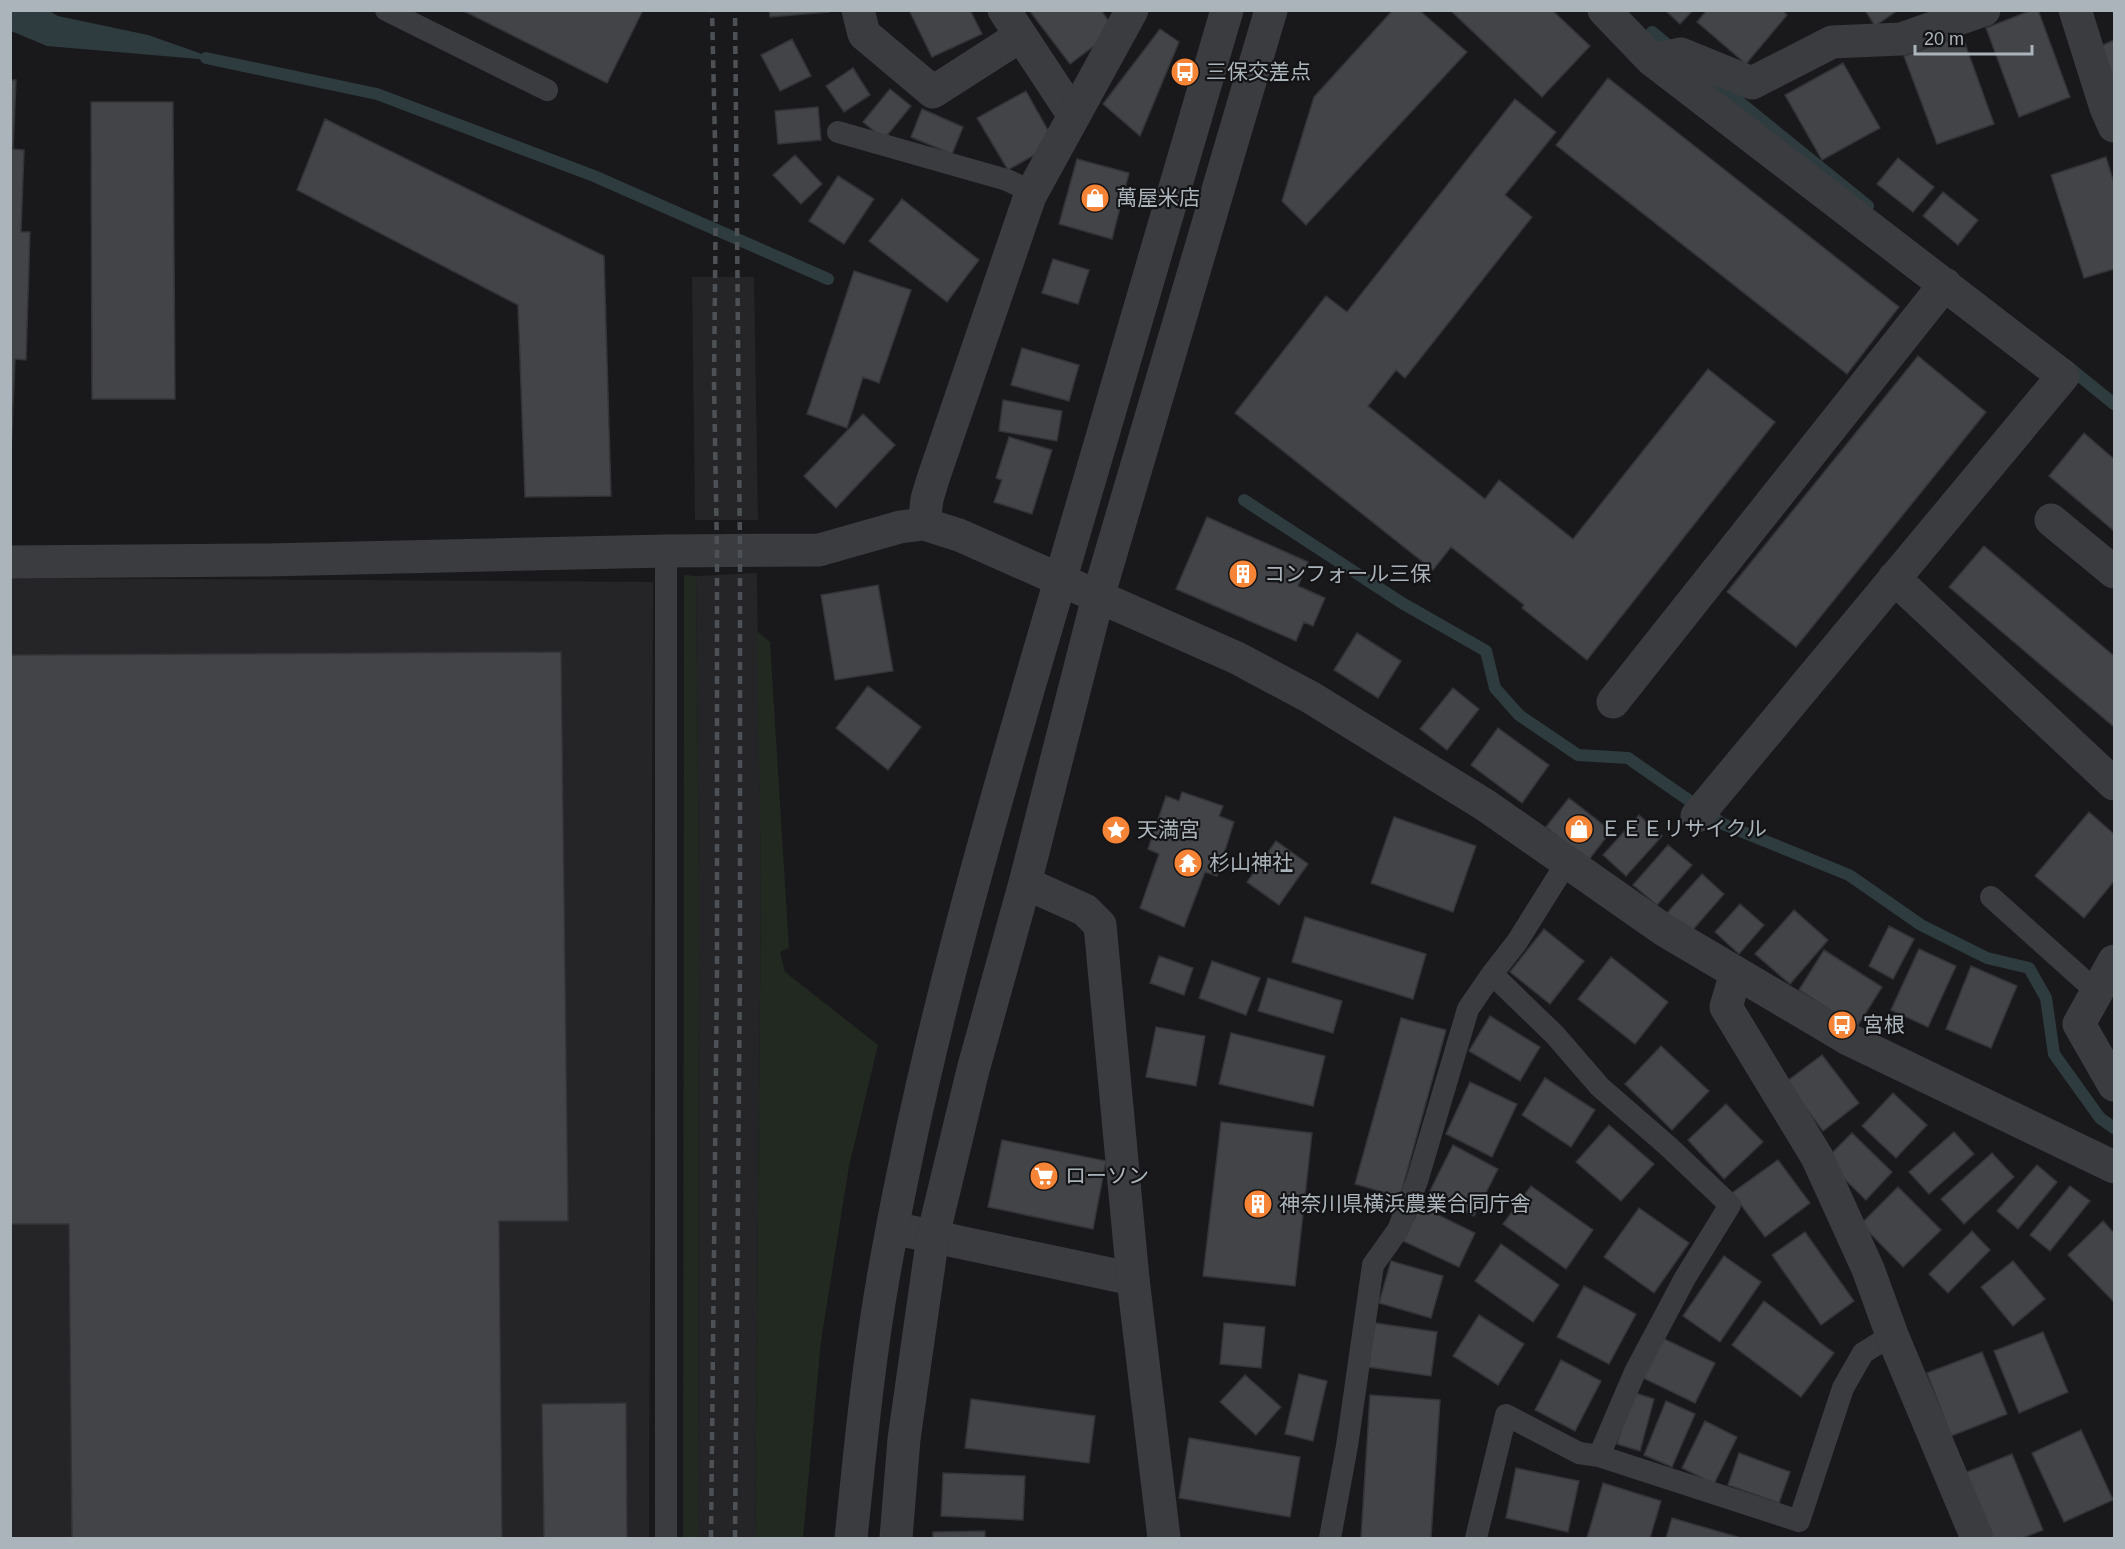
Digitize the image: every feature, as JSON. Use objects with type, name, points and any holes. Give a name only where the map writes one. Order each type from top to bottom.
[{"type":"street","points":[[858,10],[864,34],[933,92],[1012,23],[1074,116]]},
{"type":"street","points":[[924,524],[930,489],[1032,192],[1132,10]]},
{"type":"street","points":[[851,1539],[867,1390],[883,1278],[913,1128],[958,932],[1227,10]]},
{"type":"street","points":[[896,1539],[904,1439],[933,1236],[973,1070],[1025,883],[1098,597],[1271,10]]},
{"type":"street","points":[[1604,10],[1652,60],[2063,376],[1697,816]]},
{"type":"street","points":[[1652,60],[1681,54],[1752,83],[1832,42],[1901,39],[1983,10]]},
{"type":"street","points":[[2075,10],[2106,108],[2115,126]]},
{"type":"street","points":[[1613,702],[1945,284]]},
{"type":"street","points":[[2051,520],[2115,572]]},
{"type":"street","points":[[10,562],[267,560],[819,550],[900,527],[924,524],[959,535],[1237,658],[1310,697],[1485,805],[1665,930],[1850,1040],[2115,1167]]},
{"type":"street","points":[[1894,578],[2115,783]]},
{"type":"street","points":[[1025,883],[1085,910],[1100,925],[1132,1280],[1164,1539]]},
{"type":"street","points":[[2079,1024],[2115,961]]},
{"type":"street","points":[[1736,973],[1726,1007],[1817,1157],[1868,1269],[1892,1335],[1977,1539]]},
{"type":"street","points":[[2079,1024],[2115,1042]]},
{"type":"street","points":[[2079,1024],[2115,1085]]},
{"type":"street","points":[[893,1228],[1132,1280]]},
{"type":"lane","points":[[386,10],[547,90]]},
{"type":"lane","points":[[838,132],[1007,180],[1032,192]]},
{"type":"lane","points":[[666,551],[666,1539]]},
{"type":"lane","points":[[1330,1539],[1347,1446],[1374,1265],[1398,1230],[1417,1181],[1468,1009],[1517,942],[1567,862]]},
{"type":"lane","points":[[1991,897],[2097,992]]},
{"type":"lane","points":[[1492,974],[1555,1035],[1600,1087],[1669,1147],[1730,1205],[1685,1278],[1635,1372],[1599,1456]]},
{"type":"lane","points":[[1476,1539],[1506,1415],[1580,1453],[1599,1456],[1798,1521],[1843,1388],[1863,1353],[1892,1335]]},
{"type":"shaded area","points":[[10,11],[49,11],[58,16],[148,35],[222,61],[47,46],[11,31]]},
{"type":"shaded area","points":[[692,277],[754,277],[758,520],[695,520]]},
{"type":"shaded area","points":[[757,573],[761,889],[755,1538],[698,1538],[699,889],[696,576]]},
{"type":"shaded area","points":[[684,575],[696,576],[699,889],[698,1538],[683,1538]]},
{"type":"shaded area","points":[[11,578],[653,582],[649,1538],[11,1538]]},
{"type":"shaded area","points":[[757,631],[770,642],[789,948],[780,952],[785,972],[878,1045],[849,1166],[821,1341],[803,1538],[755,1538],[761,889]]},
{"type":"building","points":[[462,10],[643,10],[607,83]]},
{"type":"building","points":[[769,10],[829,10],[829,12],[770,17]]},
{"type":"building","points":[[909,10],[970,10],[982,34],[932,57]]},
{"type":"building","points":[[1029,10],[1101,10],[1115,30],[1070,64]]},
{"type":"building","points":[[1393,10],[1419,10],[1467,52],[1306,225],[1282,201],[1314,97]]},
{"type":"building","points":[[1450,10],[1552,10],[1590,46],[1542,97]]},
{"type":"building","points":[[1665,10],[1693,10],[1680,24]]},
{"type":"building","points":[[1707,10],[1782,10],[1787,15],[1746,64],[1697,22]]},
{"type":"building","points":[[1865,10],[1898,10],[1875,26]]},
{"type":"building","points":[[2032,10],[2038,10],[2070,97],[2019,117],[1986,28]]},
{"type":"building","points":[[1160,29],[1179,42],[1140,136],[1103,104]]},
{"type":"building","points":[[1962,35],[1994,124],[1937,144],[1904,56]]},
{"type":"building","points":[[792,39],[811,76],[780,91],[761,55]]},
{"type":"building","points":[[2114,40],[2114,83],[2099,47]]},
{"type":"building","points":[[1843,63],[1880,128],[1822,160],[1785,95]]},
{"type":"building","points":[[853,68],[870,95],[844,112],[826,86]]},
{"type":"building","points":[[1608,78],[1899,307],[1847,374],[1556,145]]},
{"type":"building","points":[[10,80],[16,80],[13,149],[24,150],[21,232],[30,232],[26,360],[15,359],[10,476]]},
{"type":"building","points":[[890,89],[911,106],[884,139],[863,122]]},
{"type":"building","points":[[1026,91],[1055,143],[1008,170],[977,118]]},
{"type":"building","points":[[1515,99],[1556,132],[1505,195],[1532,217],[1405,378],[1396,370],[1368,406],[1485,499],[1499,480],[1573,539],[1708,369],[1775,422],[1587,660],[1522,608],[1524,605],[1451,547],[1433,570],[1235,413],[1326,296],[1347,312]]},
{"type":"building","points":[[91,102],[173,102],[175,399],[92,399]]},
{"type":"building","points":[[818,107],[821,140],[778,144],[775,111]]},
{"type":"building","points":[[922,109],[963,127],[952,154],[911,137]]},
{"type":"building","points":[[325,119],[604,256],[611,496],[525,497],[518,305],[297,190]]},
{"type":"building","points":[[795,155],[822,184],[801,204],[773,175]]},
{"type":"building","points":[[2106,157],[2114,183],[2114,269],[2084,278],[2051,175]]},
{"type":"building","points":[[1898,158],[1934,187],[1913,212],[1877,184]]},
{"type":"building","points":[[1077,159],[1129,173],[1112,239],[1059,224]]},
{"type":"building","points":[[838,176],[874,199],[844,244],[809,221]]},
{"type":"building","points":[[1943,192],[1978,220],[1958,245],[1923,216]]},
{"type":"building","points":[[902,199],[979,260],[947,302],[869,241]]},
{"type":"building","points":[[1053,259],[1089,270],[1078,304],[1042,293]]},
{"type":"building","points":[[854,271],[911,290],[879,383],[863,377],[847,428],[807,414]]},
{"type":"building","points":[[1022,348],[1079,365],[1069,401],[1011,385]]},
{"type":"building","points":[[1918,356],[1986,412],[1796,647],[1727,592]]},
{"type":"building","points":[[1003,400],[1062,411],[1057,441],[999,431]]},
{"type":"building","points":[[863,414],[895,445],[836,508],[804,476]]},
{"type":"building","points":[[2084,433],[2114,459],[2114,531],[2049,476]]},
{"type":"building","points":[[1009,437],[1052,450],[1032,514],[994,502],[1002,480],[996,478]]},
{"type":"building","name":"コンフォール三保","points":[[1207,517],[1308,562],[1298,586],[1325,598],[1313,626],[1304,622],[1296,641],[1176,589]]},
{"type":"building","points":[[1984,546],[2114,656],[2114,727],[1949,587]]},
{"type":"building","points":[[878,585],[893,671],[835,680],[821,595]]},
{"type":"building","points":[[1357,633],[1401,661],[1378,698],[1334,670]]},
{"type":"building","points":[[561,652],[568,1221],[499,1221],[502,1538],[72,1538],[69,1224],[10,1224],[10,655]]},
{"type":"building","points":[[868,686],[921,727],[888,770],[836,728]]},
{"type":"building","points":[[1453,688],[1479,709],[1447,750],[1420,729]]},
{"type":"building","points":[[1498,728],[1549,765],[1522,803],[1471,765]]},
{"type":"building","name":"杉山神社","points":[[1182,792],[1223,806],[1219,816],[1234,822],[1217,876],[1205,872],[1184,927],[1140,908],[1159,854],[1148,849],[1166,796],[1179,801]]},
{"type":"building","points":[[1569,798],[1611,831],[1588,861],[1546,827]]},
{"type":"building","points":[[2089,812],[2114,834],[2114,881],[2084,918],[2035,876]]},
{"type":"building","points":[[1639,815],[1662,836],[1626,876],[1603,855]]},
{"type":"building","points":[[1394,817],[1476,846],[1453,912],[1371,883]]},
{"type":"building","points":[[1276,841],[1308,864],[1279,905],[1247,882]]},
{"type":"building","points":[[1668,845],[1692,865],[1657,905],[1633,885]]},
{"type":"building","points":[[1702,874],[1724,894],[1690,933],[1667,913]]},
{"type":"building","points":[[1740,904],[1764,925],[1739,954],[1715,932]]},
{"type":"building","points":[[1794,910],[1828,940],[1790,984],[1755,954]]},
{"type":"building","points":[[1305,917],[1426,954],[1413,999],[1292,962]]},
{"type":"building","points":[[1889,926],[1914,939],[1893,979],[1869,966]]},
{"type":"building","points":[[1544,929],[1584,961],[1550,1004],[1510,972]]},
{"type":"building","points":[[1919,949],[1956,966],[1928,1027],[1891,1010]]},
{"type":"building","points":[[1824,950],[1882,987],[1857,1027],[1799,990]]},
{"type":"building","points":[[1159,956],[1193,968],[1184,995],[1150,983]]},
{"type":"building","points":[[1611,957],[1668,1002],[1635,1044],[1578,999]]},
{"type":"building","points":[[1212,961],[1260,978],[1246,1015],[1199,998]]},
{"type":"building","points":[[1971,966],[2017,986],[1991,1048],[1946,1029]]},
{"type":"building","points":[[1268,978],[1342,1001],[1333,1033],[1258,1011]]},
{"type":"building","points":[[1490,1016],[1540,1047],[1520,1081],[1469,1051]]},
{"type":"building","points":[[1401,1018],[1446,1030],[1400,1197],[1355,1184]]},
{"type":"building","points":[[1156,1027],[1205,1036],[1196,1086],[1146,1077]]},
{"type":"building","points":[[1231,1033],[1325,1056],[1313,1106],[1219,1084]]},
{"type":"building","points":[[1661,1046],[1709,1091],[1672,1130],[1625,1084]]},
{"type":"building","points":[[1822,1055],[1859,1103],[1823,1131],[1786,1082]]},
{"type":"building","points":[[1545,1078],[1595,1110],[1571,1147],[1522,1115]]},
{"type":"building","points":[[1470,1082],[1517,1104],[1492,1157],[1446,1134]]},
{"type":"building","points":[[1893,1093],[1927,1125],[1896,1158],[1862,1126]]},
{"type":"building","points":[[1726,1104],[1763,1142],[1724,1179],[1688,1140]]},
{"type":"building","name":"神奈川県横浜農業合同庁舎","points":[[1221,1122],[1312,1133],[1295,1286],[1203,1276]]},
{"type":"building","points":[[1609,1125],[1654,1164],[1621,1201],[1576,1162]]},
{"type":"building","points":[[1954,1132],[1974,1154],[1929,1194],[1909,1172]]},
{"type":"building","points":[[1852,1133],[1892,1172],[1866,1200],[1825,1160]]},
{"type":"building","points":[[1002,1140],[1106,1161],[1093,1229],[988,1207]]},
{"type":"building","points":[[1453,1145],[1498,1169],[1474,1216],[1429,1193]]},
{"type":"building","points":[[1992,1153],[2014,1177],[1964,1224],[1941,1199]]},
{"type":"building","points":[[1778,1160],[1810,1203],[1765,1237],[1732,1193]]},
{"type":"building","points":[[2037,1165],[2057,1182],[2018,1229],[1997,1211]]},
{"type":"building","points":[[1531,1186],[1593,1230],[1566,1269],[1503,1224]]},
{"type":"building","points":[[2070,1186],[2090,1201],[2050,1251],[2030,1235]]},
{"type":"building","points":[[1898,1187],[1941,1230],[1903,1267],[1861,1224]]},
{"type":"building","points":[[1420,1206],[1475,1233],[1459,1267],[1403,1241]]},
{"type":"building","points":[[1639,1208],[1689,1243],[1654,1293],[1604,1257]]},
{"type":"building","points":[[2103,1221],[2114,1233],[2114,1302],[2068,1255]]},
{"type":"building","points":[[1972,1231],[1990,1250],[1948,1293],[1929,1274]]},
{"type":"building","points":[[1805,1232],[1854,1301],[1821,1325],[1772,1255]]},
{"type":"building","points":[[1501,1244],[1559,1285],[1533,1322],[1475,1281]]},
{"type":"building","points":[[1724,1256],[1761,1282],[1720,1342],[1683,1316]]},
{"type":"building","points":[[1391,1261],[1443,1276],[1431,1318],[1379,1303]]},
{"type":"building","points":[[2013,1261],[2045,1299],[2013,1326],[1981,1287]]},
{"type":"building","points":[[1584,1286],[1636,1314],[1609,1364],[1557,1337]]},
{"type":"building","points":[[1764,1301],[1834,1353],[1801,1397],[1732,1345]]},
{"type":"building","points":[[1479,1315],[1524,1344],[1498,1385],[1453,1356]]},
{"type":"building","points":[[1224,1323],[1265,1327],[1261,1368],[1220,1364]]},
{"type":"building","points":[[1375,1323],[1437,1332],[1431,1376],[1368,1367]]},
{"type":"building","points":[[2043,1332],[2068,1392],[2019,1413],[1994,1351]]},
{"type":"building","points":[[1660,1337],[1715,1363],[1695,1403],[1641,1377]]},
{"type":"building","points":[[1982,1352],[2007,1414],[1951,1436],[1927,1373]]},
{"type":"building","points":[[1561,1360],[1601,1381],[1575,1431],[1535,1410]]},
{"type":"building","points":[[1299,1374],[1327,1381],[1313,1441],[1285,1434]]},
{"type":"building","points":[[1245,1375],[1281,1407],[1256,1435],[1220,1402]]},
{"type":"building","points":[[1632,1392],[1654,1399],[1640,1451],[1617,1444]]},
{"type":"building","points":[[1370,1395],[1440,1400],[1431,1538],[1361,1538]]},
{"type":"building","points":[[971,1399],[1095,1416],[1089,1463],[965,1448]]},
{"type":"building","points":[[1666,1401],[1695,1414],[1672,1467],[1644,1455]]},
{"type":"building","points":[[626,1403],[627,1538],[544,1538],[542,1404]]},
{"type":"building","points":[[1705,1421],[1737,1437],[1714,1484],[1682,1468]]},
{"type":"building","points":[[2081,1430],[2113,1500],[2064,1522],[2032,1453]]},
{"type":"building","points":[[1189,1438],[1300,1457],[1290,1517],[1179,1498]]},
{"type":"building","points":[[1739,1453],[1790,1472],[1779,1503],[1728,1485]]},
{"type":"building","points":[[2012,1454],[2043,1530],[2022,1538],[1992,1538],[1965,1473]]},
{"type":"building","points":[[1516,1468],[1579,1481],[1568,1532],[1506,1518]]},
{"type":"building","points":[[943,1473],[1025,1476],[1023,1520],[941,1516]]},
{"type":"building","points":[[1603,1483],[1661,1501],[1650,1538],[1587,1538]]},
{"type":"building","points":[[1672,1518],[1741,1538],[1666,1538]]},
{"type":"building","points":[[985,1531],[985,1538],[933,1538],[933,1532]]},
{"type":"waterway","points":[[1652,32],[1674,50]]},
{"type":"waterway","points":[[206,58],[377,94],[594,176],[828,279]]},
{"type":"waterway","points":[[1711,79],[1868,206]]},
{"type":"waterway","points":[[2066,365],[2114,404]]},
{"type":"waterway","points":[[1244,500],[1402,603],[1486,651],[1495,688],[1519,715],[1578,755],[1628,758],[1723,824],[1849,875],[1921,925],[1987,958],[2029,968],[2046,998],[2054,1054],[2100,1118],[2114,1128]]},
{"type":"railway","points":[[711,1538],[717,968],[717,552],[714,383],[716,186],[712,10]]},
{"type":"railway","points":[[735,10],[740,552],[740,968],[735,1538]]},
{"type":"place","name":"三保交差点","points":[[1185,72]]},
{"type":"place","name":"萬屋米店","points":[[1095,198]]},
{"type":"place","name":"コンフォール三保","points":[[1243,574]]},
{"type":"place","name":"ＥＥＥリサイクル","points":[[1579,829]]},
{"type":"place","name":"天満宮","points":[[1116,830]]},
{"type":"place","name":"杉山神社","points":[[1188,863]]},
{"type":"place","name":"宮根","points":[[1842,1025]]},
{"type":"place","name":"ローソン","points":[[1044,1176]]},
{"type":"place","name":"神奈川県横浜農業合同庁舎","points":[[1258,1204]]}]
